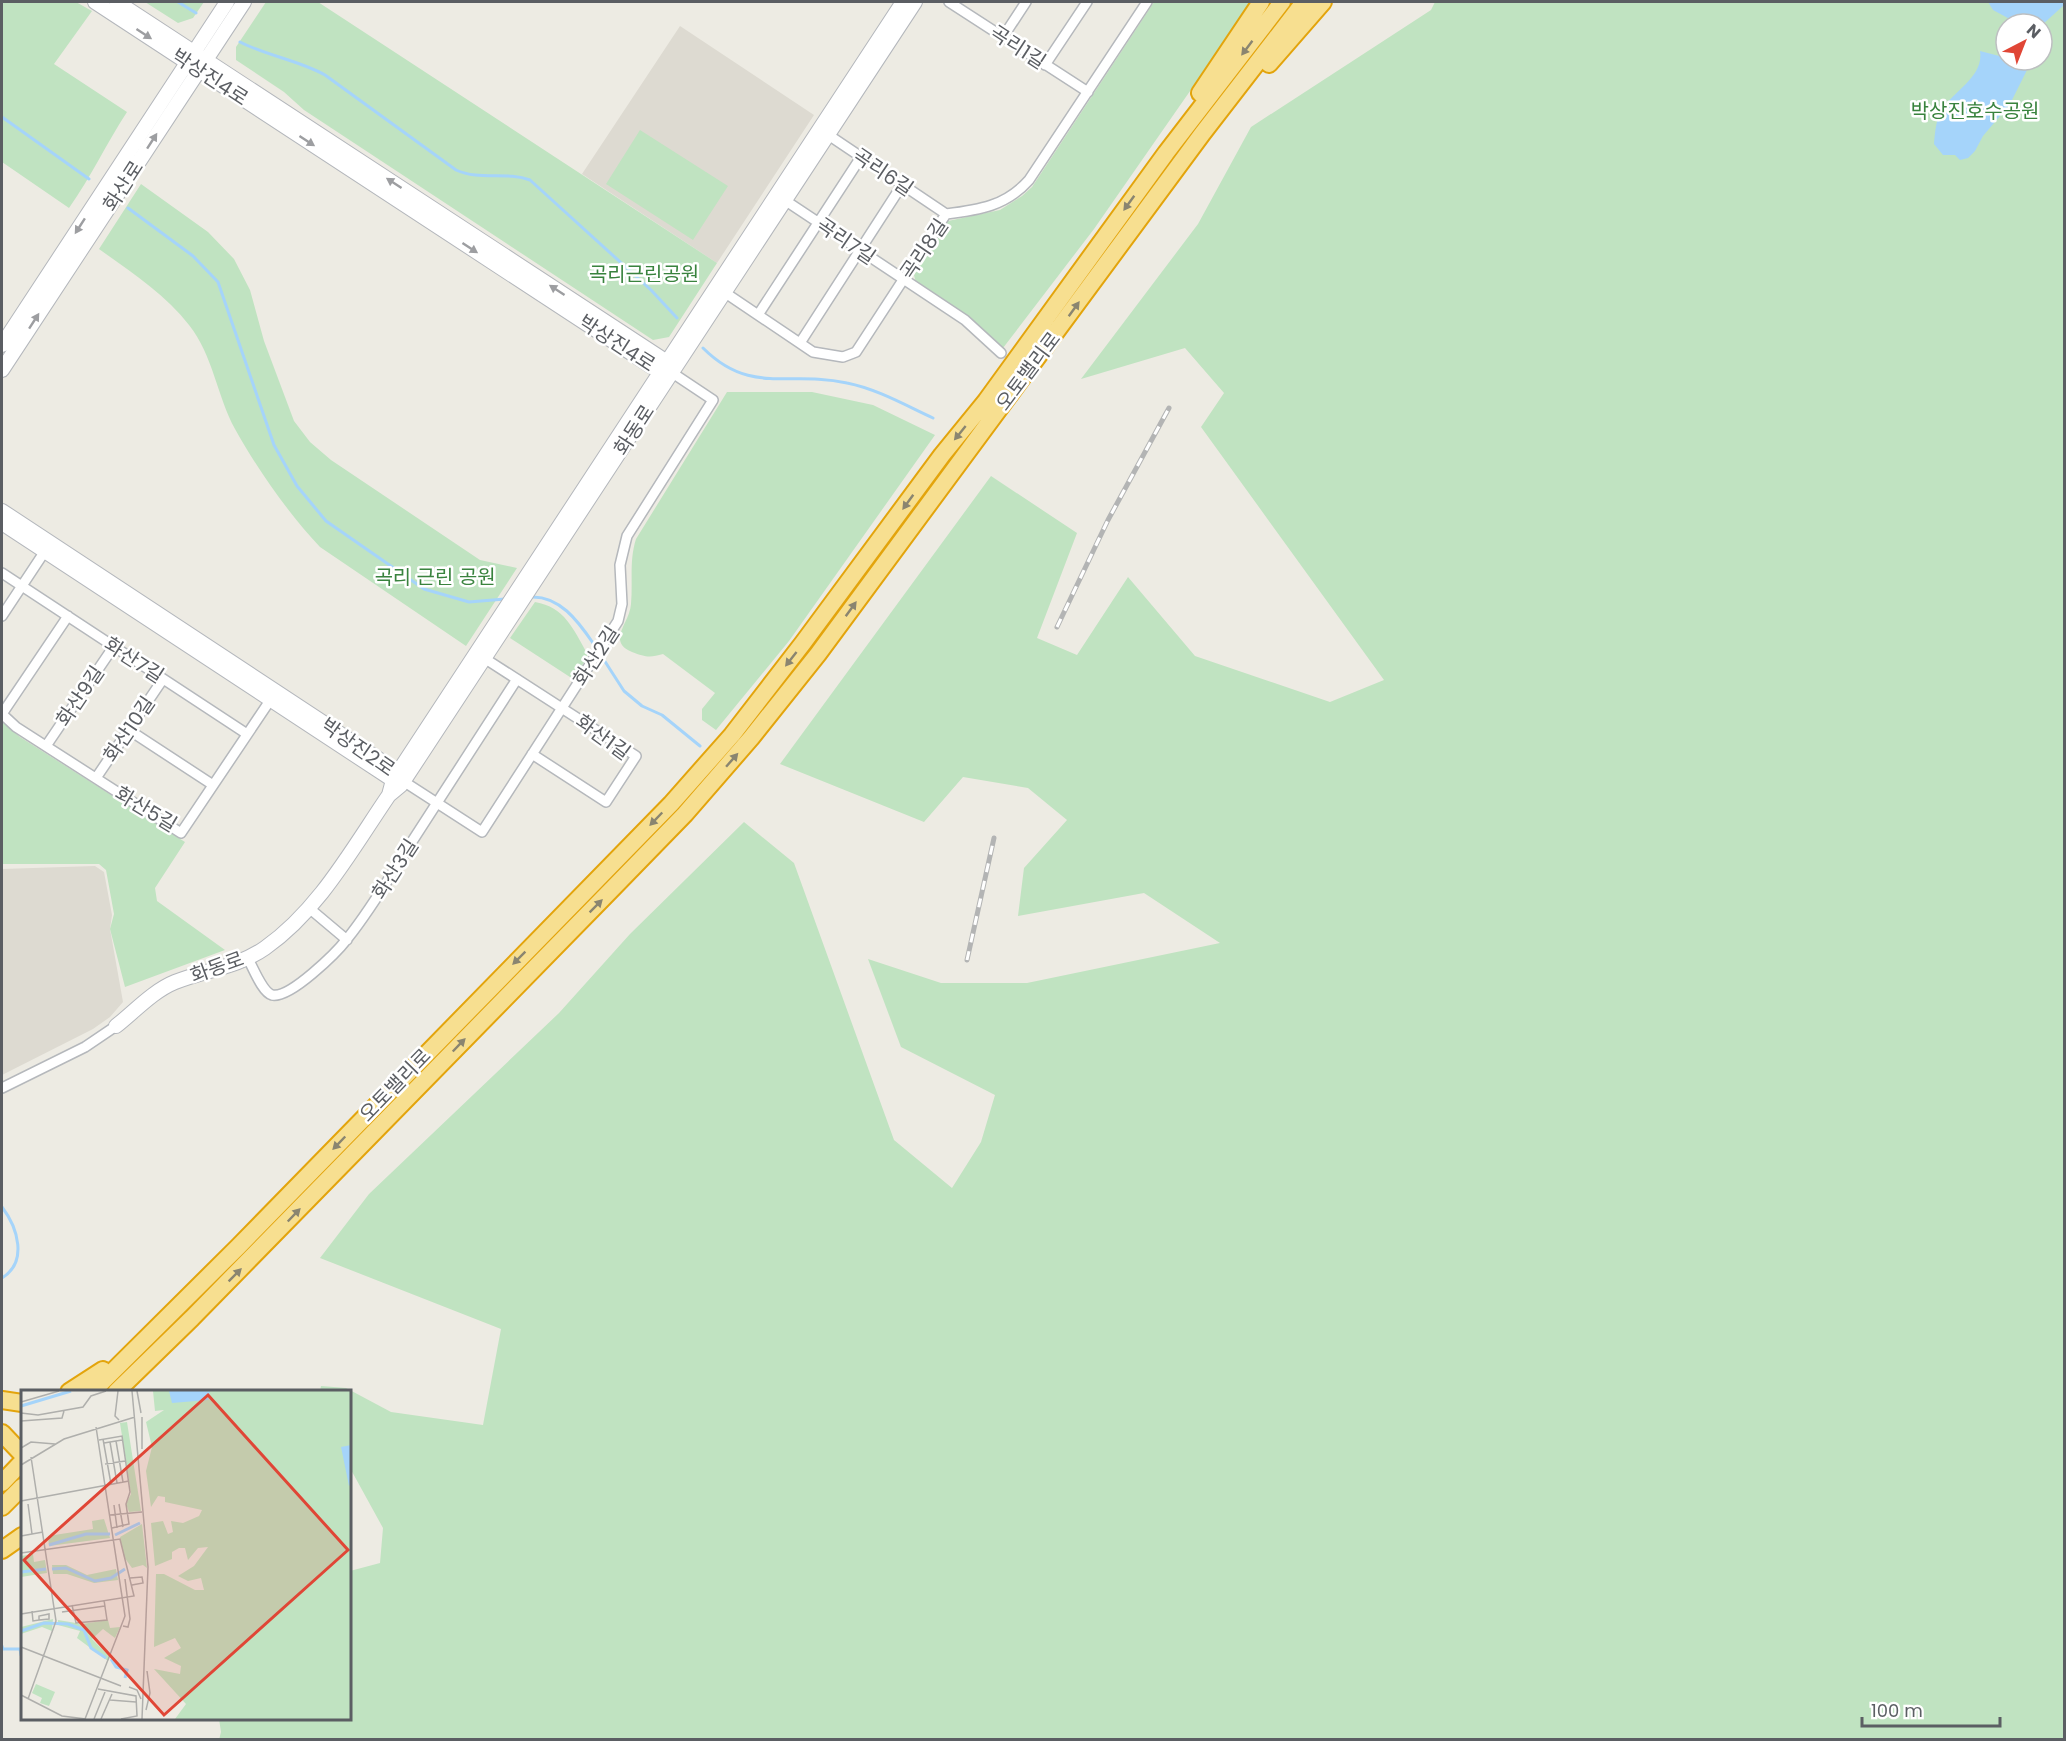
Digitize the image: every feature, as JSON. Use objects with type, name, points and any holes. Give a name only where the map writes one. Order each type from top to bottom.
[{"type":"highway","points":[[1152,173],[1191,107],[1261,2]]},
{"type":"highway","name":"오토밸리로","points":[[983,417],[1152,173],[1282,2]]},
{"type":"highway","name":"오토밸리로","points":[[94,1390],[238,1247],[671,804],[732,735],[983,417],[1304,2]]},
{"type":"highway","points":[[1202,134],[1323,2]]},
{"type":"highway","name":"오토밸리로","points":[[118,1390],[217,1294],[613,888],[714,781],[818,654],[950,459]]},
{"type":"highway","points":[[135,1390],[192,1318]]},
{"type":"highway","points":[[72,1390],[147,1337]]},
{"type":"highway","points":[[2,1400],[21,1403]]},
{"type":"highway","points":[[2,1433],[21,1459]]},
{"type":"highway","points":[[2,1483],[21,1461]]},
{"type":"highway","points":[[2,1507],[21,1487]]},
{"type":"highway","points":[[2,1550],[21,1537]]},
{"type":"street","name":"박상진4로","points":[[95,2],[196,61],[666,369]]},
{"type":"street","name":"박상진4로","points":[[117,2],[196,61]]},
{"type":"street","name":"화산로","points":[[2,370],[196,61],[227,2]]},
{"type":"street","name":"화산로","points":[[2,345],[196,61],[244,2]]},
{"type":"street","name":"화동로","points":[[2,1088],[86,1047],[151,997],[174,983],[247,957],[283,933],[326,888],[781,197],[903,2]]},
{"type":"street","name":"화동로","points":[[823,132],[915,2]]},
{"type":"street","name":"곡리1길","points":[[949,2],[963,5],[1003,37],[1088,92]]},
{"type":"street","points":[[1003,37],[1026,2]]},
{"type":"street","points":[[1045,65],[1086,2]]},
{"type":"street","name":"곡리8길","points":[[724,292],[818,354],[843,357],[852,355],[858,350],[946,214],[991,207],[1021,189],[1037,171],[1147,2]]},
{"type":"street","name":"곡리6길","points":[[823,132],[946,214]]},
{"type":"street","points":[[758,315],[861,157]]},
{"type":"street","points":[[800,343],[903,184]]},
{"type":"street","name":"화동로","points":[[666,369],[724,292],[781,197]]},
{"type":"street","name":"곡리7길","points":[[781,197],[965,320],[1001,353]]},
{"type":"street","name":"화산2길","points":[[398,778],[482,832],[618,621],[622,604],[620,565],[630,530],[713,400],[666,369]]},
{"type":"street","name":"박상진2로","points":[[2,511],[48,547],[398,778]]},
{"type":"street","name":"박상진2로","points":[[2,522],[48,547]]},
{"type":"street","points":[[2,615],[48,547]]},
{"type":"street","name":"화산7길","points":[[2,573],[247,734]]},
{"type":"street","name":"화동로","points":[[398,778],[484,658],[511,608]]},
{"type":"street","points":[[2,714],[68,616]]},
{"type":"street","name":"화산9길","points":[[46,746],[114,646]]},
{"type":"street","name":"화산1길","points":[[484,658],[636,756],[606,802],[532,754]]},
{"type":"street","name":"화산10길","points":[[96,778],[163,679]]},
{"type":"street","name":"화산3길","points":[[247,957],[267,992],[280,994],[315,971],[347,940],[517,679]]},
{"type":"street","name":"화산5길","points":[[2,714],[46,746],[181,833],[273,696]]},
{"type":"street","points":[[129,730],[213,785]]},
{"type":"street","points":[[309,908],[347,940]]},
{"type":"shaded area","points":[[680,26],[814,115],[717,263],[582,174]]},
{"type":"shaded area","points":[[95,866],[104,872],[112,915],[110,929],[123,1002],[110,1017],[93,1029],[2,1075],[2,869]]},
{"type":"green space","points":[[2,2],[76,2],[92,11],[54,64],[127,112],[69,208],[2,162]]},
{"type":"green space","points":[[145,2],[204,2],[193,18],[178,23]]},
{"type":"green space","name":"곡리근린공원","points":[[266,2],[318,2],[717,263],[669,337],[653,340],[304,110],[284,92],[236,60],[236,47]]},
{"type":"green space","points":[[1154,2],[1252,2],[1094,229],[1003,348],[968,317],[916,283],[914,275],[948,221],[1000,210],[1032,187]]},
{"type":"green space","name":"박상진호수공원","points":[[1435,2],[2064,2],[2064,1739],[219,1740],[221,1732],[219,1720],[351,1720],[351,1571],[380,1563],[383,1528],[351,1470],[351,1391],[391,1412],[483,1425],[501,1329],[320,1258],[369,1194],[559,1013],[630,934],[744,822],[794,863],[894,1140],[952,1188],[981,1142],[995,1095],[901,1047],[868,959],[941,983],[1027,983],[1220,943],[1144,893],[1018,916],[1024,868],[1067,820],[1028,788],[963,777],[924,822],[780,764],[991,476],[1077,533],[1037,638],[1077,655],[1128,577],[1195,656],[1330,702],[1384,680],[1201,427],[1224,393],[1185,348],[1081,379],[1198,224],[1251,127],[1431,10]]},
{"type":"green space","points":[[640,130],[728,186],[693,240],[606,184]]},
{"type":"green space","name":"곡리 근린 공원","points":[[141,184],[208,232],[234,259],[250,290],[264,341],[294,421],[310,442],[331,460],[480,560],[517,568],[466,646],[320,547],[285,506],[235,429],[204,349],[189,325],[158,293],[99,249]]},
{"type":"green space","points":[[727,392],[812,392],[873,405],[935,435],[789,641],[716,730],[702,720],[702,709],[715,693],[663,654],[640,655],[624,648],[620,637],[630,611],[632,563],[636,539]]},
{"type":"green space","points":[[535,602],[561,614],[587,653],[587,658],[573,679],[510,638]]},
{"type":"green space","points":[[2,722],[20,737],[185,842],[155,888],[157,901],[225,950],[125,987],[110,929],[114,914],[106,870],[99,864],[2,864]]},
{"type":"green space","points":[[321,1386],[346,1388],[350,1390],[320,1390]]},
{"type":"water","points":[[1988,2],[2064,2],[2064,5],[2054,14],[2054,12],[1997,12]]},
{"type":"water","points":[[1980,51],[1994,55],[1994,72],[2026,72],[2010,104],[1983,136],[1975,151],[1968,158],[1960,160],[1955,155],[1943,155],[1934,144],[1936,125],[1943,108],[1973,75],[1980,60]]},
{"type":"waterway","points":[[178,2],[196,13]]},
{"type":"waterway","points":[[240,42],[325,75],[456,170],[474,175],[512,176],[530,180],[651,290],[677,318]]},
{"type":"waterway","points":[[2,117],[89,179]]},
{"type":"waterway","points":[[128,208],[193,256],[218,282],[274,445],[297,486],[326,521],[424,589],[469,602],[505,599]]},
{"type":"waterway","points":[[703,348],[721,363],[754,377],[847,383],[880,393],[933,418]]},
{"type":"waterway","points":[[530,597],[550,600],[559,605],[574,618],[593,643]]},
{"type":"waterway","points":[[604,660],[624,691],[642,706],[662,715],[700,746]]},
{"type":"waterway","points":[[2,1207],[8,1215],[18,1244],[15,1263],[2,1278]]},
{"type":"waterway","points":[[2,1646],[3,1649],[20,1649],[21,1655]]},
{"type":"railway","points":[[1057,627],[1108,520],[1169,408]]},
{"type":"railway","points":[[967,960],[994,838]]}]
